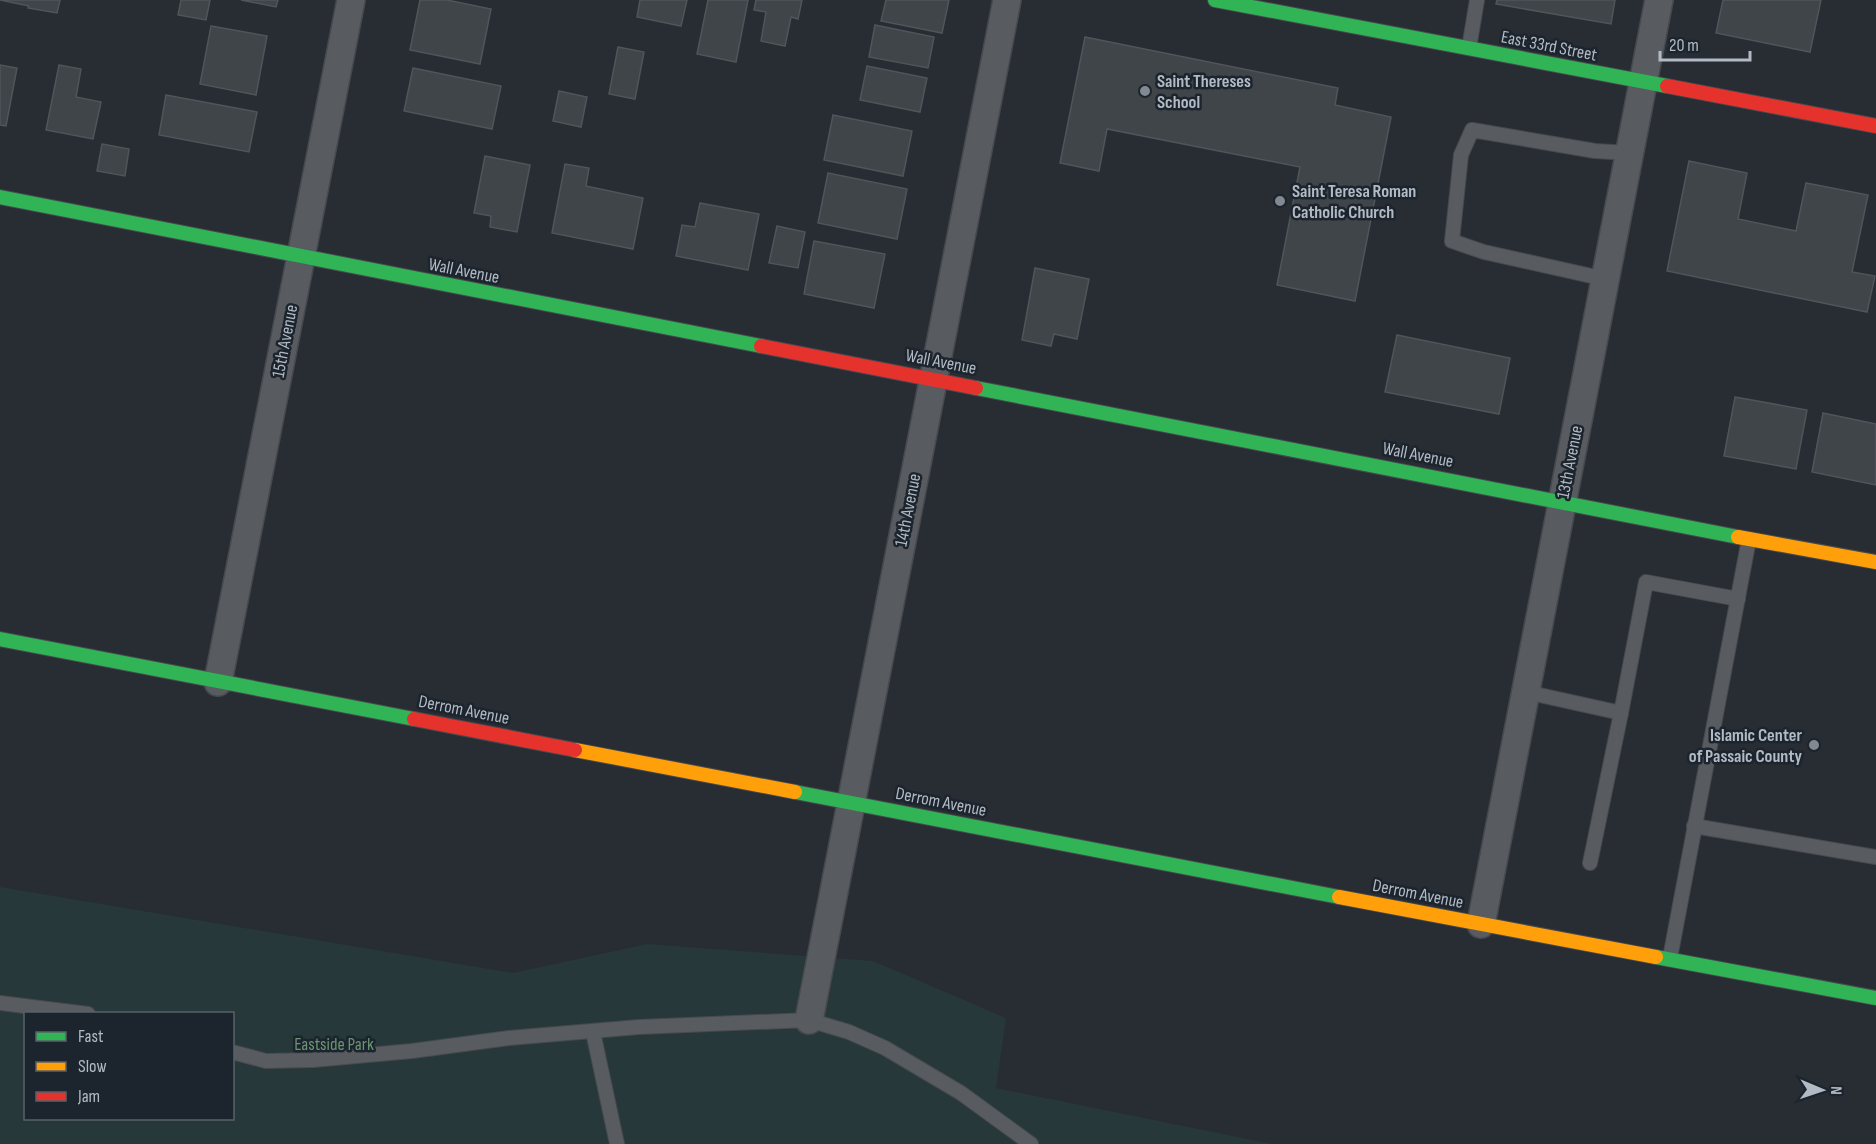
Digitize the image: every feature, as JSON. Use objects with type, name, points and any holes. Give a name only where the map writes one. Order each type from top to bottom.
[{"type":"street","name":"15th Avenue","points":[[219,682],[351,0]]},
{"type":"street","name":"14th Avenue","points":[[809,1020],[1006,0]]},
{"type":"street","name":"East 33rd Street","points":[[1215,0],[1876,126]]},
{"type":"street","name":"13th Avenue","points":[[1481,924],[1659,0]]},
{"type":"street","name":"Wall Avenue","points":[[0,197],[301,258],[1876,562]]},
{"type":"street","name":"Derrom Avenue","points":[[0,639],[1876,998]]},
{"type":"lane","points":[[1468,49],[1477,0]]},
{"type":"lane","points":[[1605,279],[1484,252],[1452,241],[1461,155],[1472,130],[1595,151],[1629,153]]},
{"type":"lane","points":[[1670,958],[1749,539]]},
{"type":"lane","points":[[1590,863],[1646,582],[1738,599]]},
{"type":"lane","points":[[1526,692],[1621,712]]},
{"type":"lane","points":[[1694,826],[1876,857]]},
{"type":"lane","points":[[0,1003],[72,1012]]},
{"type":"lane","points":[[234,1053],[266,1061],[313,1060],[412,1051],[509,1038],[639,1027],[809,1020],[849,1032],[885,1048],[961,1093],[1031,1144]]},
{"type":"lane","points":[[593,1032],[617,1144]]},
{"type":"green space","name":"Eastside Park","points":[[0,887],[513,973],[647,944],[873,961],[1006,1018],[996,1088],[1272,1144],[0,1144]]},
{"type":"building","points":[[0,0],[60,0],[57,13]]},
{"type":"building","points":[[181,0],[210,0],[206,20],[178,15]]},
{"type":"building","points":[[241,0],[278,0],[276,7]]},
{"type":"building","points":[[420,0],[447,0],[491,9],[480,64],[410,50]]},
{"type":"building","points":[[640,0],[687,0],[681,26],[637,17]]},
{"type":"building","points":[[708,0],[748,0],[736,62],[697,54]]},
{"type":"building","points":[[756,0],[802,0],[798,19],[791,17],[785,46],[761,41],[766,12],[754,10]]},
{"type":"building","points":[[886,0],[949,0],[942,33],[881,21]]},
{"type":"building","points":[[1497,0],[1615,0],[1611,24],[1496,4]]},
{"type":"building","points":[[1723,0],[1821,0],[1810,52],[1716,33]]},
{"type":"building","points":[[875,25],[934,37],[928,68],[869,57]]},
{"type":"building","points":[[211,26],[267,36],[256,95],[200,84]]},
{"type":"building","points":[[1085,37],[1338,88],[1335,105],[1391,117],[1355,301],[1277,285],[1300,167],[1107,129],[1099,171],[1060,163]]},
{"type":"building","points":[[618,47],[644,52],[635,99],[609,94]]},
{"type":"building","points":[[0,65],[17,68],[6,126],[0,125]]},
{"type":"building","points":[[59,65],[81,69],[76,97],[101,102],[93,139],[46,130]]},
{"type":"building","points":[[867,66],[927,78],[920,112],[860,100]]},
{"type":"building","points":[[413,68],[501,86],[492,129],[404,111]]},
{"type":"building","points":[[559,91],[587,97],[581,127],[553,121]]},
{"type":"building","points":[[166,95],[257,112],[249,152],[159,135]]},
{"type":"building","points":[[833,115],[912,131],[903,176],[824,160]]},
{"type":"building","points":[[102,144],[129,149],[125,176],[97,171]]},
{"type":"building","points":[[485,156],[530,165],[517,232],[490,227],[491,216],[474,213]]},
{"type":"building","points":[[1689,161],[1747,173],[1738,219],[1796,231],[1806,183],[1868,195],[1852,272],[1875,276],[1867,312],[1667,271]]},
{"type":"building","points":[[565,164],[589,168],[586,186],[643,198],[633,249],[552,233]]},
{"type":"building","points":[[828,173],[907,189],[897,239],[818,223]]},
{"type":"building","points":[[700,203],[759,214],[748,270],[676,256],[682,225],[695,227]]},
{"type":"building","points":[[777,226],[805,232],[798,268],[769,263]]},
{"type":"building","points":[[814,241],[885,254],[874,308],[804,294]]},
{"type":"building","points":[[1035,268],[1089,279],[1077,339],[1054,334],[1051,346],[1022,340]]},
{"type":"building","points":[[1397,335],[1510,358],[1499,414],[1385,392]]},
{"type":"building","points":[[1735,397],[1807,410],[1796,469],[1724,456]]},
{"type":"building","points":[[1823,413],[1876,424],[1876,485],[1812,472]]},
{"type":"traffic: fast","points":[[1215,0],[1667,86]]},
{"type":"traffic: fast","points":[[0,197],[761,346]]},
{"type":"traffic: fast","points":[[976,388],[1738,537]]},
{"type":"traffic: fast","points":[[0,639],[414,719]]},
{"type":"traffic: fast","points":[[795,792],[1339,897]]},
{"type":"traffic: fast","points":[[1656,957],[1876,998]]},
{"type":"traffic: slow","points":[[1738,537],[1876,562]]},
{"type":"traffic: slow","points":[[575,750],[795,792]]},
{"type":"traffic: slow","points":[[1339,897],[1656,957]]},
{"type":"traffic: jam","points":[[1667,86],[1876,126]]},
{"type":"traffic: jam","points":[[761,346],[976,388]]},
{"type":"traffic: jam","points":[[414,719],[575,750]]},
{"type":"place","name":"Saint Thereses School","points":[[1145,91]]},
{"type":"place","name":"Saint Teresa Roman Catholic Church","points":[[1280,201]]},
{"type":"place","name":"Islamic Center of Passaic County","points":[[1814,745]]}]
